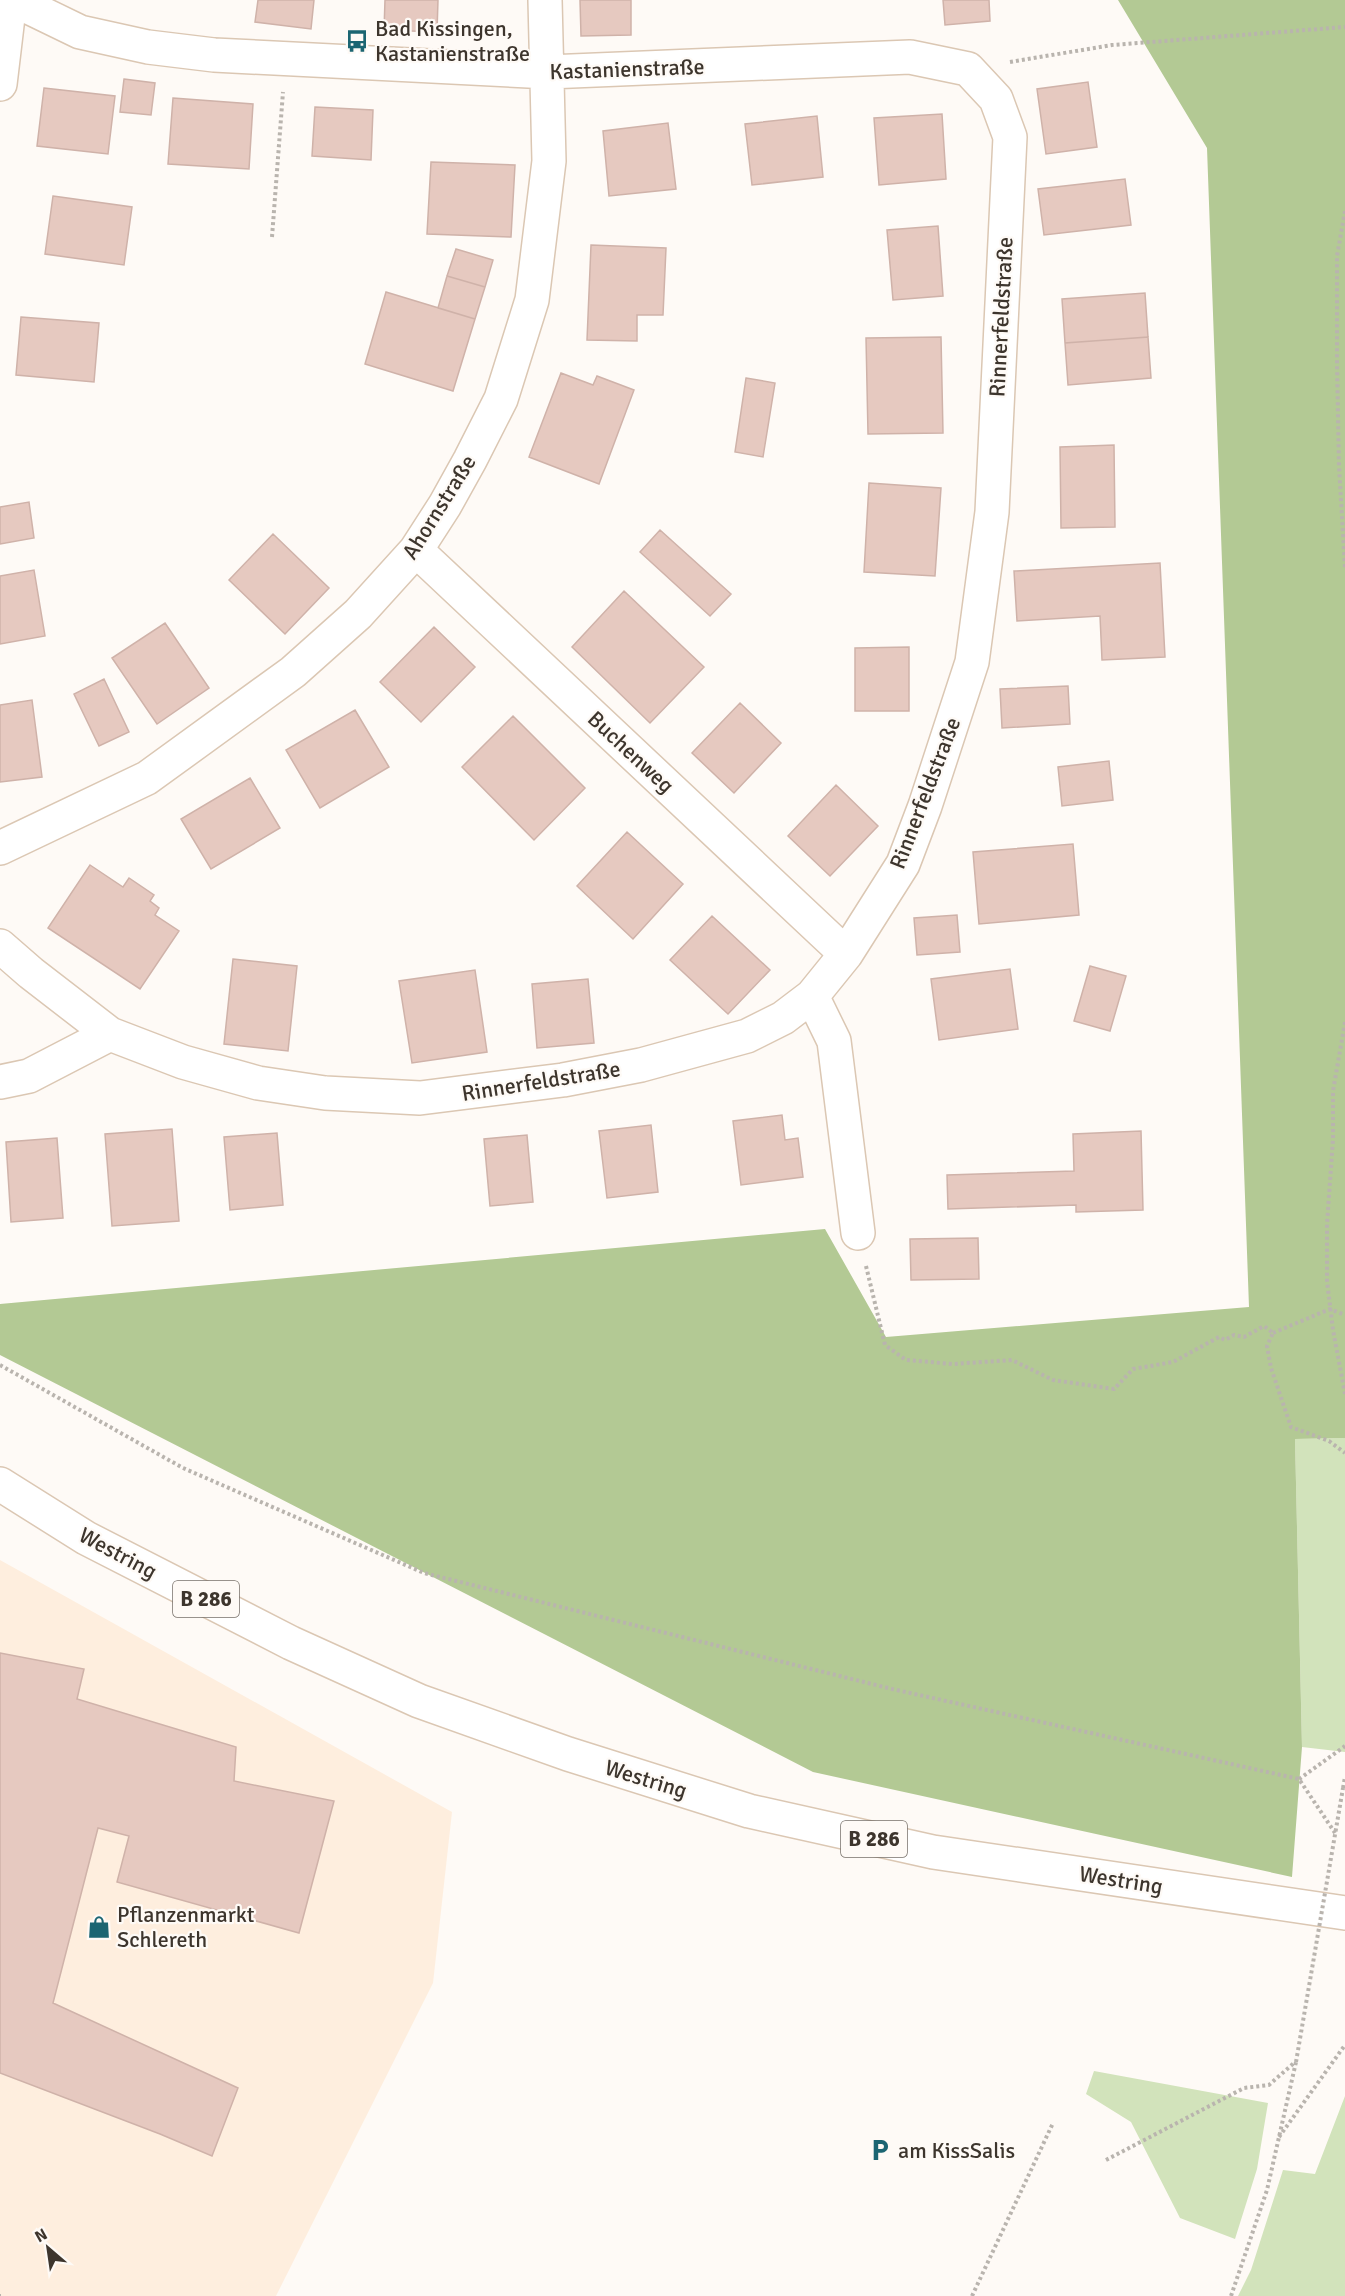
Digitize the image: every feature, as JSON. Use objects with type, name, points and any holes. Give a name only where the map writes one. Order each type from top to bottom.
[{"type":"street","name":"Kastanienstraße","points":[[12,0],[80,32],[148,46],[214,55],[548,72],[909,57],[968,69]]},
{"type":"street","points":[[0,84],[12,0]]},
{"type":"street","name":"Ahornstraße","points":[[0,848],[147,778],[293,672],[358,614],[416,550],[465,469],[501,399],[532,300],[549,161],[545,0]]},
{"type":"street","name":"Rinnerfeldstraße","points":[[0,946],[110,1034],[183,1062],[258,1083],[325,1093],[420,1098],[563,1080],[641,1065],[747,1036],[783,1018],[812,996],[846,954],[903,864],[926,806],[972,662],[992,512],[1010,137],[996,99],[968,69]]},
{"type":"street","name":"Buchenweg","points":[[416,550],[846,954]]},
{"type":"street","points":[[812,996],[834,1041],[858,1233]]},
{"type":"street","points":[[0,1082],[29,1076],[110,1034]]},
{"type":"street","name":"Westring","points":[[0,1484],[86,1538],[291,1643],[419,1701],[568,1754],[749,1811],[933,1852],[1345,1913]]},
{"type":"path","points":[[968,69],[1112,45],[1345,27]]},
{"type":"path","points":[[272,237],[286,58]]},
{"type":"path","points":[[1345,211],[1337,256],[1339,466],[1345,568]]},
{"type":"path","points":[[1345,1022],[1333,1091],[1333,1139],[1327,1224],[1327,1281],[1345,1394]]},
{"type":"path","points":[[858,1233],[885,1345],[906,1360],[953,1364],[1012,1360],[1053,1380],[1114,1389],[1133,1369],[1173,1362],[1219,1337],[1225,1340],[1234,1335],[1244,1337],[1264,1326],[1273,1333]]},
{"type":"path","points":[[1345,1315],[1330,1309],[1273,1333],[1267,1346],[1271,1368],[1290,1427],[1329,1441],[1345,1453]]},
{"type":"path","points":[[0,1365],[183,1468],[424,1573],[892,1689],[1299,1779],[1335,1833]]},
{"type":"path","points":[[1299,1779],[1345,1746]]},
{"type":"path","points":[[1232,2296],[1267,2190],[1296,2062],[1345,1777]]},
{"type":"path","points":[[1278,2139],[1345,2045]]},
{"type":"path","points":[[1106,2160],[1244,2088],[1269,2085],[1296,2062]]},
{"type":"path","points":[[972,2296],[1053,2123]]},
{"type":"shaded area","points":[[0,1560],[452,1812],[433,1983],[276,2296],[0,2296]]},
{"type":"green space","points":[[1118,0],[1345,0],[1345,1438],[1295,1439],[1302,1747],[1292,1877],[813,1772],[0,1355],[0,1304],[825,1229],[886,1337],[1249,1307],[1207,148]]},
{"type":"green space","points":[[1345,1438],[1345,1752],[1302,1747],[1295,1439]]},
{"type":"green space","points":[[1094,2071],[1268,2103],[1257,2169],[1235,2239],[1180,2218],[1131,2122],[1086,2094]]},
{"type":"green space","points":[[1345,2096],[1345,2296],[1238,2296],[1251,2270],[1283,2170],[1315,2174]]},
{"type":"building","points":[[258,0],[314,0],[311,29],[255,22]]},
{"type":"building","points":[[385,0],[438,0],[437,32],[384,30]]},
{"type":"building","points":[[580,0],[631,0],[631,35],[581,36]]},
{"type":"building","points":[[943,0],[989,0],[990,21],[945,25]]},
{"type":"building","points":[[124,79],[155,83],[151,115],[120,112]]},
{"type":"building","points":[[1088,82],[1097,147],[1046,154],[1037,89]]},
{"type":"building","points":[[44,88],[115,96],[108,154],[37,146]]},
{"type":"building","points":[[173,98],[253,104],[249,169],[168,164]]},
{"type":"building","points":[[315,107],[373,110],[371,160],[312,156]]},
{"type":"building","points":[[942,114],[946,179],[879,185],[874,118]]},
{"type":"building","points":[[817,116],[823,177],[752,185],[745,124]]},
{"type":"building","points":[[668,123],[676,189],[609,196],[603,131]]},
{"type":"building","points":[[431,162],[515,165],[511,237],[427,234]]},
{"type":"building","points":[[1125,179],[1131,225],[1044,235],[1038,189]]},
{"type":"building","points":[[53,196],[132,207],[124,265],[45,254]]},
{"type":"building","points":[[938,226],[943,296],[893,300],[887,230]]},
{"type":"building","points":[[591,245],[666,248],[663,315],[637,315],[637,341],[587,340]]},
{"type":"building","points":[[456,249],[493,260],[485,287],[447,276]]},
{"type":"building","points":[[447,276],[485,287],[475,319],[438,308]]},
{"type":"building","points":[[386,292],[475,319],[453,391],[365,364]]},
{"type":"building","points":[[1145,293],[1148,337],[1065,343],[1062,299]]},
{"type":"building","points":[[21,317],[99,323],[94,382],[16,375]]},
{"type":"building","points":[[941,337],[943,433],[868,434],[866,338]]},
{"type":"building","points":[[1148,337],[1151,378],[1068,385],[1065,343]]},
{"type":"building","points":[[561,373],[593,385],[597,376],[634,390],[599,484],[529,457]]},
{"type":"building","points":[[746,378],[775,383],[763,457],[735,452]]},
{"type":"building","points":[[1114,445],[1115,527],[1061,528],[1060,447]]},
{"type":"building","points":[[869,483],[941,488],[935,576],[864,572]]},
{"type":"building","points":[[29,502],[34,538],[0,544],[0,507]]},
{"type":"building","points":[[660,530],[731,594],[710,616],[640,552]]},
{"type":"building","points":[[273,534],[329,588],[285,634],[229,580]]},
{"type":"building","points":[[1160,563],[1165,657],[1102,660],[1100,616],[1017,621],[1014,571]]},
{"type":"building","points":[[34,570],[45,636],[0,644],[0,576]]},
{"type":"building","points":[[624,591],[704,667],[650,723],[572,647]]},
{"type":"building","points":[[165,623],[209,688],[157,724],[112,658]]},
{"type":"building","points":[[434,627],[475,667],[421,722],[380,682]]},
{"type":"building","points":[[909,647],[909,711],[855,711],[855,648]]},
{"type":"building","points":[[104,679],[129,732],[99,746],[74,694]]},
{"type":"building","points":[[1068,686],[1070,724],[1002,728],[1000,689]]},
{"type":"building","points":[[32,700],[42,777],[0,782],[0,705]]},
{"type":"building","points":[[740,703],[781,743],[734,793],[692,753]]},
{"type":"building","points":[[355,710],[389,767],[320,808],[286,750]]},
{"type":"building","points":[[513,716],[585,788],[534,840],[462,767]]},
{"type":"building","points":[[1109,761],[1113,800],[1062,806],[1058,767]]},
{"type":"building","points":[[250,778],[280,828],[211,869],[181,819]]},
{"type":"building","points":[[836,785],[878,826],[830,876],[788,836]]},
{"type":"building","points":[[627,832],[683,884],[633,939],[577,886]]},
{"type":"building","points":[[1073,844],[1079,915],[979,924],[973,852]]},
{"type":"building","points":[[90,865],[123,887],[129,878],[154,895],[150,901],[159,908],[155,915],[179,931],[140,989],[48,928]]},
{"type":"building","points":[[957,915],[960,952],[917,955],[914,918]]},
{"type":"building","points":[[712,916],[770,970],[728,1014],[670,960]]},
{"type":"building","points":[[233,959],[297,966],[288,1051],[224,1044]]},
{"type":"building","points":[[1090,966],[1126,976],[1110,1031],[1074,1021]]},
{"type":"building","points":[[1010,969],[1018,1029],[939,1040],[931,979]]},
{"type":"building","points":[[475,970],[487,1052],[412,1063],[399,981]]},
{"type":"building","points":[[588,979],[594,1043],[537,1048],[532,984]]},
{"type":"building","points":[[782,1115],[785,1140],[798,1138],[803,1177],[741,1185],[733,1121]]},
{"type":"building","points":[[651,1125],[658,1192],[607,1198],[599,1131]]},
{"type":"building","points":[[172,1129],[179,1221],[112,1226],[105,1134]]},
{"type":"building","points":[[1141,1131],[1143,1210],[1076,1212],[1076,1205],[948,1209],[947,1175],[1074,1171],[1073,1134]]},
{"type":"building","points":[[277,1133],[283,1205],[230,1210],[224,1137]]},
{"type":"building","points":[[527,1135],[533,1202],[490,1206],[484,1139]]},
{"type":"building","points":[[57,1138],[63,1218],[11,1222],[6,1142]]},
{"type":"building","points":[[978,1238],[979,1279],[911,1280],[910,1239]]},
{"type":"building","points":[[0,1653],[84,1669],[77,1699],[236,1747],[234,1781],[334,1801],[299,1933],[117,1882],[129,1836],[98,1828],[53,2003],[238,2088],[212,2156],[0,2073]]},
{"type":"place","name":"Bad Kissingen, Kastanienstraße","points":[[357,41]]},
{"type":"place","name":"Pflanzenmarkt Schlereth","points":[[99,1927]]},
{"type":"place","name":"am KissSalis","points":[[880,2150]]}]
